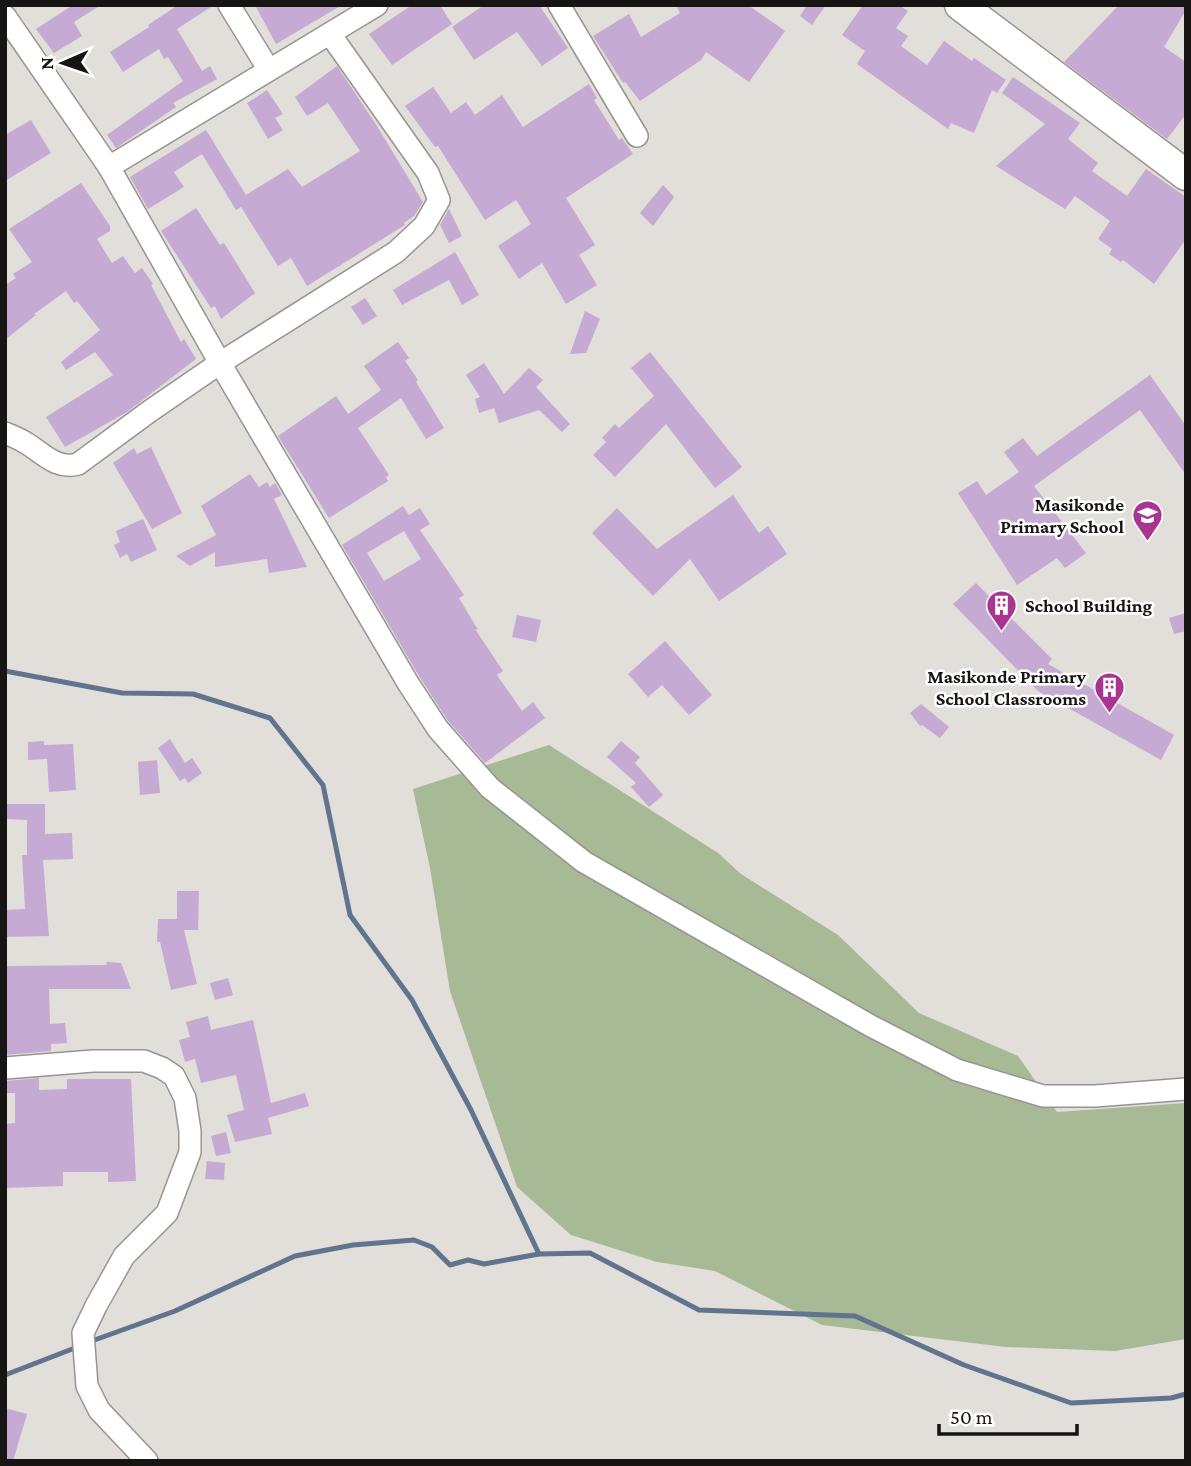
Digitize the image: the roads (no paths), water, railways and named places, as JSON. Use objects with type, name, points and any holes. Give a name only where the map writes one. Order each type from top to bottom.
[{"type":"main road","points":[[960,5],[1185,174]]},
{"type":"street","points":[[229,5],[269,70]]},
{"type":"street","points":[[109,167],[377,5]]},
{"type":"street","points":[[559,5],[637,136]]},
{"type":"street","points":[[5,16],[109,167],[401,672],[438,729],[490,788],[584,862],[871,1026],[957,1070],[1043,1096],[1095,1096],[1186,1089]]},
{"type":"street","points":[[5,433],[27,443],[54,463],[68,466],[78,464],[220,363],[396,252],[424,226],[439,200],[428,173],[330,34]]},
{"type":"street","points":[[5,1068],[93,1061],[144,1061],[174,1076],[185,1098],[190,1152],[167,1213],[124,1256],[83,1333],[87,1385],[99,1410],[147,1461]]},
{"type":"waterway","points":[[5,671],[122,693],[193,694],[270,718],[323,785],[350,915],[412,1000],[471,1110],[539,1254]]},
{"type":"waterway","points":[[89,1342],[175,1311],[295,1256],[353,1245],[414,1240],[432,1247],[450,1265],[468,1260],[484,1264],[539,1254],[590,1253],[699,1310],[855,1316],[964,1365],[1071,1403],[1171,1398],[1186,1394]]},
{"type":"waterway","points":[[5,1375],[80,1346]]},
{"type":"place","name":"Masikonde Primary School","points":[[1147,542]]},
{"type":"place","name":"School Building","points":[[1002,632]]},
{"type":"place","name":"Masikonde Primary School Classrooms","points":[[1109,714]]}]
